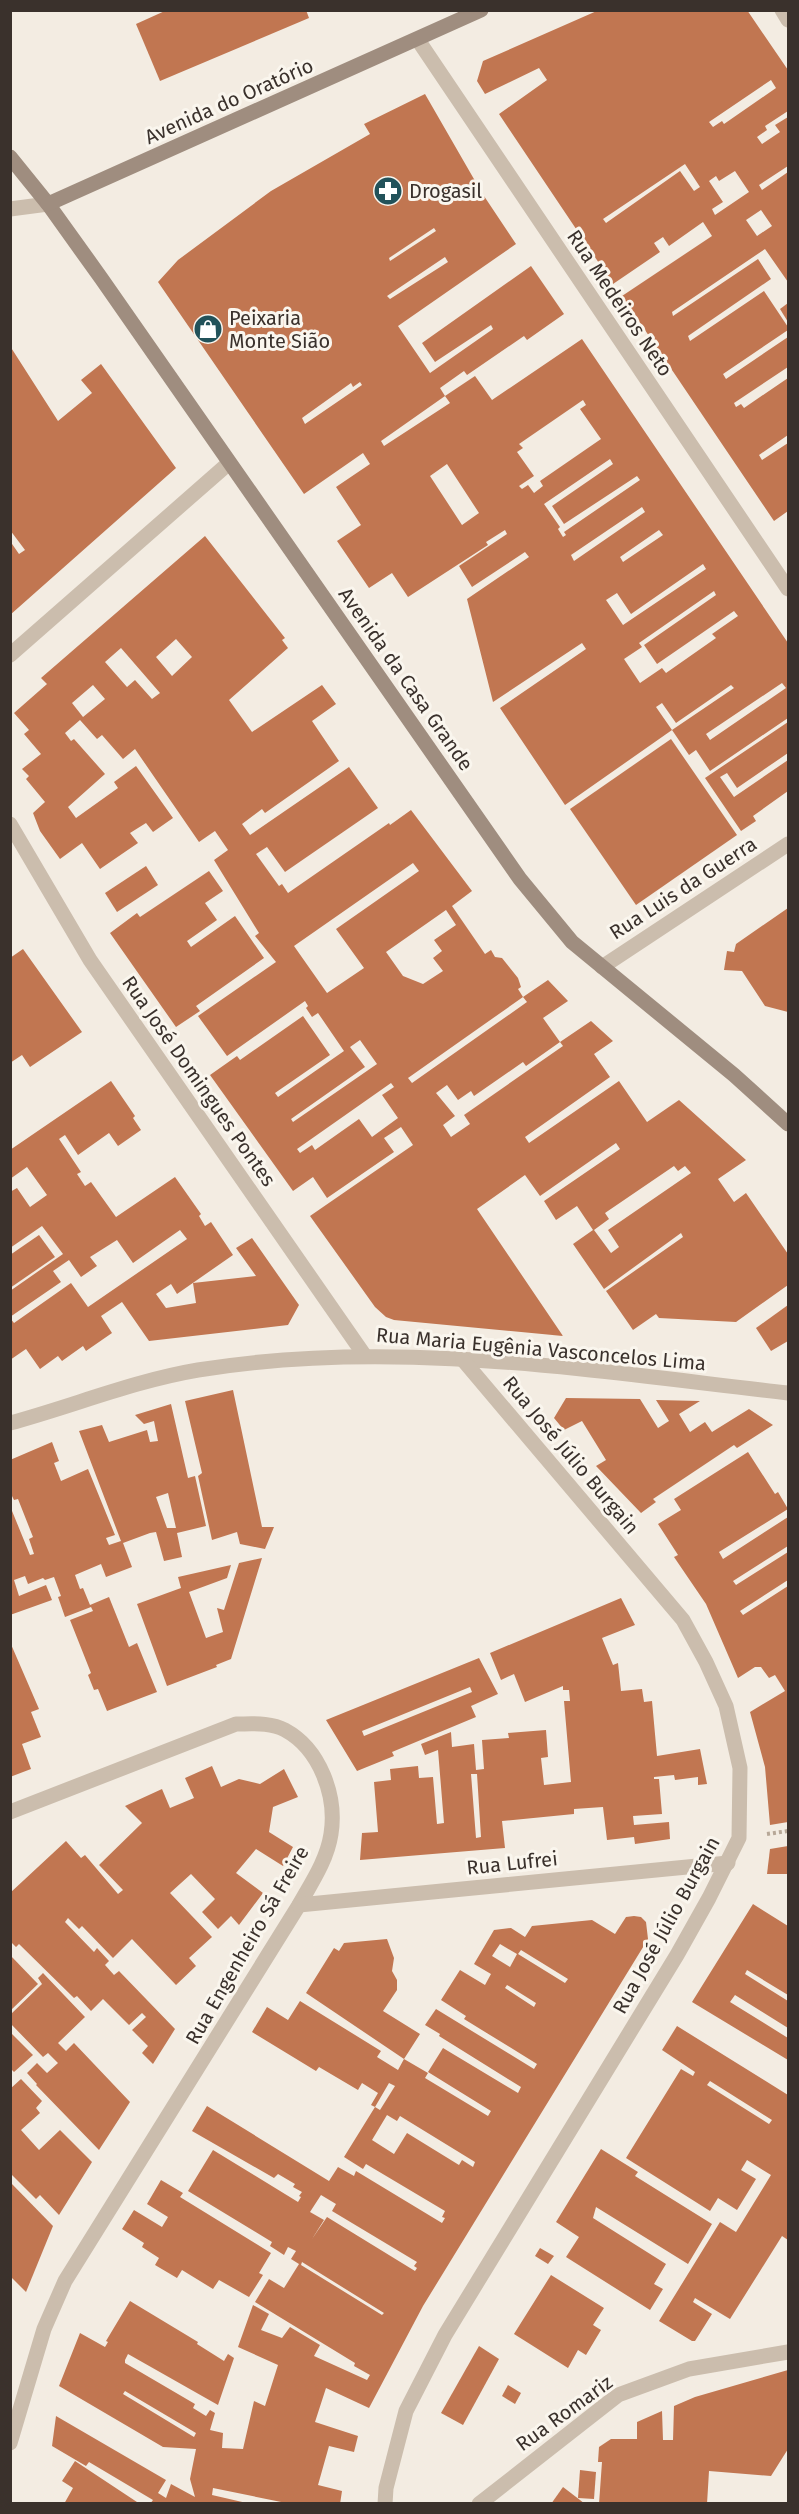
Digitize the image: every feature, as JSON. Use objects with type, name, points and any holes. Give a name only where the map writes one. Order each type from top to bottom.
[{"type":"main road","name":"Avenida do Oratório","points":[[48,204],[481,10]]},
{"type":"main road","points":[[10,157],[48,204]]},
{"type":"main road","name":"Avenida da Casa Grande","points":[[48,204],[520,879],[572,942],[734,1075],[789,1124]]},
{"type":"street","points":[[782,10],[789,20]]},
{"type":"street","name":"Rua Medeiros Neto","points":[[418,40],[789,589]]},
{"type":"street","points":[[10,209],[48,204]]},
{"type":"street","points":[[10,655],[229,464]]},
{"type":"street","name":"Rua José Domingues Pontes","points":[[10,824],[90,960],[364,1356]]},
{"type":"street","name":"Rua Luis da Guerra","points":[[602,967],[789,844]]},
{"type":"street","name":"Rua Maria Eugênia Vasconcelos Lima","points":[[10,1423],[110,1391],[195,1371],[273,1360],[364,1356],[463,1360],[584,1370],[789,1393]]},
{"type":"street","name":"Rua José Júlio Burgain","points":[[385,2504],[386,2488],[406,2411],[445,2335],[677,1955],[728,1863],[739,1838],[740,1768],[726,1706],[683,1620],[463,1360]]},
{"type":"street","name":"Rua Engenheiro Sá Freire","points":[[10,1812],[236,1724],[264,1724],[286,1730],[314,1755],[332,1796],[332,1833],[323,1863],[65,2281],[44,2329],[10,2443]]},
{"type":"street","name":"Rua Lufrei","points":[[299,1905],[728,1863]]},
{"type":"street","name":"Rua Romariz","points":[[478,2504],[618,2396],[689,2369],[789,2352]]},
{"type":"building","points":[[167,10],[306,10],[309,18],[160,81],[136,24]]},
{"type":"building","points":[[599,10],[747,10],[788,70],[788,111],[765,126],[767,130],[757,137],[762,144],[780,132],[775,125],[788,117],[788,166],[759,185],[762,190],[788,172],[788,282],[765,249],[672,312],[673,316],[758,259],[771,279],[688,336],[690,341],[764,291],[788,327],[788,330],[723,374],[726,379],[788,337],[788,367],[734,403],[736,407],[741,404],[744,408],[788,378],[788,435],[759,455],[762,460],[788,443],[788,511],[774,521],[622,296],[712,236],[703,222],[669,246],[663,237],[654,243],[660,252],[613,284],[499,114],[547,80],[539,68],[485,94],[477,81],[483,61]],"holes":[[[771,80],[776,88],[724,124],[722,121],[713,127],[709,122]],[[685,164],[700,187],[694,191],[680,171],[606,223],[603,219]],[[735,171],[749,192],[715,215],[712,209],[723,202],[709,181],[716,176],[719,181]],[[761,210],[772,226],[757,236],[746,220]]]},
{"type":"building","points":[[425,94],[482,193],[516,244],[398,326],[430,373],[493,329],[491,325],[435,362],[422,343],[531,266],[564,314],[527,340],[524,336],[467,375],[464,371],[440,388],[445,396],[475,376],[492,400],[582,339],[788,643],[788,718],[710,771],[696,750],[689,755],[672,730],[565,805],[500,708],[586,649],[582,643],[493,702],[467,599],[529,557],[525,552],[472,587],[459,566],[507,534],[505,530],[486,542],[488,545],[408,597],[392,573],[369,588],[337,541],[361,525],[336,487],[370,464],[363,453],[304,494],[158,282],[178,260],[271,191],[370,134],[364,124]],"holes":[[[434,228],[436,231],[390,261],[389,258]],[[445,257],[448,262],[390,299],[387,296]],[[360,382],[362,385],[305,424],[302,418],[351,383],[353,387]],[[445,396],[450,403],[384,446],[381,441]],[[583,400],[586,405],[580,409],[601,439],[540,481],[543,486],[534,493],[528,485],[522,489],[519,486],[534,476],[517,452],[523,448],[519,444]],[[610,459],[613,464],[552,506],[564,524],[637,476],[640,480],[564,532],[566,535],[563,537],[558,529],[560,527],[544,504]],[[447,464],[479,513],[462,525],[430,476]],[[642,507],[645,512],[574,561],[571,555]],[[659,530],[663,535],[623,562],[620,557]],[[703,564],[706,569],[623,625],[606,600],[617,593],[631,614]],[[714,591],[716,595],[644,645],[657,664],[734,611],[738,616],[712,634],[716,638],[666,673],[662,668],[640,683],[624,659],[642,647],[639,643]],[[782,683],[786,688],[710,740],[706,734]],[[731,685],[734,688],[672,730],[656,707],[662,703],[676,723]]]},
{"type":"building","points":[[788,303],[788,322],[780,309]]},
{"type":"building","points":[[10,346],[58,421],[92,393],[81,380],[101,364],[176,468],[10,615],[10,541],[19,554],[25,550],[10,530]]},
{"type":"building","points":[[205,536],[285,638],[282,640],[288,648],[229,700],[252,732],[322,685],[336,704],[312,721],[339,761],[265,813],[262,809],[242,824],[250,835],[349,767],[378,808],[285,872],[267,847],[256,854],[279,886],[282,884],[288,893],[411,810],[472,891],[452,906],[485,954],[491,950],[495,957],[502,958],[518,978],[521,987],[518,989],[523,997],[548,980],[568,1001],[543,1018],[560,1042],[591,1021],[613,1041],[594,1054],[610,1077],[525,1137],[529,1143],[619,1081],[647,1122],[679,1100],[746,1160],[718,1179],[734,1202],[746,1193],[788,1254],[788,1285],[736,1322],[659,1318],[656,1314],[633,1330],[606,1291],[683,1237],[681,1233],[604,1289],[573,1244],[593,1230],[577,1206],[556,1220],[544,1201],[620,1149],[616,1143],[540,1196],[525,1175],[477,1209],[563,1336],[394,1320],[386,1317],[375,1307],[310,1216],[413,1145],[401,1127],[384,1138],[394,1152],[327,1198],[313,1177],[293,1191],[210,1075],[237,1056],[240,1060],[303,1016],[330,1055],[275,1093],[278,1097],[344,1051],[318,1013],[312,1017],[306,1008],[308,1006],[305,1001],[227,1056],[198,1016],[276,962],[255,936],[259,933],[214,860],[228,850],[215,831],[199,842],[135,749],[123,759],[102,735],[97,739],[80,720],[65,733],[71,741],[74,739],[105,774],[68,807],[76,818],[118,788],[114,782],[136,766],[173,818],[153,832],[146,823],[130,833],[138,843],[100,869],[82,843],[60,859],[40,831],[33,813],[45,802],[26,779],[29,776],[22,769],[41,754],[24,734],[29,730],[14,713],[47,684],[41,678]],"holes":[[[176,639],[192,657],[172,676],[156,657]],[[121,648],[160,693],[152,699],[135,680],[127,687],[105,662]],[[93,685],[105,699],[83,717],[72,703]],[[413,863],[419,871],[336,929],[364,968],[327,993],[294,946]],[[446,910],[456,925],[434,940],[442,951],[433,958],[443,971],[423,984],[403,976],[386,952]],[[523,997],[527,1002],[412,1083],[408,1078]],[[360,1040],[377,1064],[293,1122],[291,1119],[365,1067],[350,1047]],[[560,1042],[563,1046],[464,1115],[470,1124],[451,1137],[443,1125],[455,1116],[436,1093],[447,1085],[458,1100],[471,1091],[474,1096],[523,1062],[526,1066]],[[391,1083],[394,1087],[382,1095],[398,1118],[372,1137],[359,1119],[315,1150],[312,1145],[300,1153],[297,1149]],[[674,1166],[678,1171],[685,1166],[691,1173],[608,1230],[619,1247],[611,1253],[594,1230],[609,1219],[605,1213]]]},
{"type":"building","points":[[788,722],[788,753],[737,788],[727,773],[720,777],[734,797],[788,760],[788,791],[753,816],[756,821],[741,831],[705,778]]},
{"type":"building","points":[[671,739],[737,835],[636,905],[570,809]]},
{"type":"building","points":[[146,866],[158,885],[117,912],[105,893]]},
{"type":"building","points":[[209,871],[223,891],[205,903],[217,920],[187,941],[191,947],[235,916],[264,958],[196,1006],[200,1011],[176,1027],[110,933],[137,913],[140,917]]},
{"type":"building","points":[[788,908],[788,1012],[765,1006],[742,971],[724,970],[727,951],[734,952],[736,944]]},
{"type":"building","points":[[23,949],[82,1032],[30,1067],[22,1055],[10,1063],[10,958]]},
{"type":"building","points":[[111,1081],[135,1116],[133,1118],[141,1130],[118,1146],[109,1133],[78,1155],[65,1135],[59,1139],[81,1172],[77,1174],[85,1186],[91,1182],[116,1217],[175,1177],[201,1214],[199,1216],[205,1226],[211,1222],[233,1255],[177,1294],[171,1284],[156,1294],[166,1308],[196,1303],[193,1283],[256,1276],[236,1248],[252,1238],[299,1305],[288,1325],[149,1341],[122,1302],[101,1316],[112,1333],[86,1351],[83,1346],[62,1361],[58,1356],[40,1369],[26,1349],[10,1360],[10,1318],[14,1323],[71,1283],[88,1307],[187,1239],[180,1230],[133,1263],[117,1240],[90,1257],[97,1266],[81,1277],[69,1260],[53,1271],[61,1282],[10,1317],[10,1291],[63,1254],[42,1226],[10,1248],[10,1192],[17,1188],[30,1207],[47,1195],[27,1167],[10,1179],[10,1150]]},
{"type":"building","points":[[39,1235],[55,1257],[10,1288],[10,1255]]},
{"type":"building","points":[[788,1305],[788,1341],[771,1351],[756,1328]]},
{"type":"building","points":[[233,1390],[262,1527],[274,1527],[265,1549],[240,1544],[237,1532],[212,1540],[198,1476],[202,1473],[185,1401]]},
{"type":"building","points":[[566,1398],[640,1399],[658,1428],[669,1421],[656,1400],[700,1401],[679,1414],[690,1432],[705,1422],[712,1432],[749,1409],[773,1425],[737,1448],[734,1445],[653,1499],[656,1502],[641,1513],[596,1466],[606,1460],[582,1421],[564,1430],[554,1418]]},
{"type":"building","points":[[171,1404],[188,1478],[195,1476],[206,1526],[177,1533],[182,1557],[164,1561],[156,1532],[150,1533],[123,1543],[132,1567],[106,1577],[101,1564],[75,1575],[90,1605],[109,1597],[129,1647],[137,1643],[157,1692],[107,1711],[98,1689],[94,1690],[88,1675],[91,1673],[70,1620],[93,1611],[91,1607],[65,1617],[54,1577],[45,1580],[43,1578],[28,1584],[25,1576],[14,1580],[19,1596],[46,1585],[52,1600],[10,1615],[10,1506],[30,1555],[34,1554],[29,1539],[33,1537],[18,1499],[14,1500],[10,1492],[10,1460],[52,1442],[59,1461],[54,1463],[61,1481],[88,1469],[115,1535],[106,1538],[109,1545],[121,1541],[79,1431],[102,1425],[109,1442],[147,1430],[150,1442],[158,1441],[154,1421],[144,1424],[135,1415]],"holes":[[[168,1493],[176,1528],[167,1528],[156,1497]]]},
{"type":"building","points":[[748,1452],[775,1494],[778,1492],[788,1509],[719,1552],[723,1559],[788,1517],[788,1546],[733,1581],[736,1585],[788,1552],[788,1580],[740,1611],[743,1615],[788,1586],[788,1822],[770,1825],[765,1767],[750,1712],[785,1691],[775,1675],[769,1678],[761,1667],[755,1667],[738,1678],[706,1604],[674,1557],[678,1555],[658,1524],[681,1510],[674,1499]]},
{"type":"building","points":[[262,1558],[231,1659],[216,1665],[217,1667],[167,1686],[137,1604],[181,1588],[178,1577],[231,1565],[227,1578],[189,1592],[206,1638],[223,1632],[217,1608],[224,1610],[239,1563]]},
{"type":"building","points":[[621,1598],[635,1625],[602,1638],[613,1665],[618,1663],[621,1691],[642,1689],[644,1702],[652,1701],[657,1756],[700,1749],[707,1784],[698,1785],[698,1777],[675,1780],[674,1775],[654,1777],[654,1779],[659,1779],[662,1814],[633,1816],[634,1825],[669,1822],[670,1839],[635,1844],[634,1837],[607,1840],[603,1807],[574,1809],[574,1814],[502,1821],[505,1848],[360,1860],[362,1833],[378,1832],[374,1782],[391,1780],[390,1769],[418,1766],[419,1778],[433,1777],[437,1824],[444,1823],[438,1750],[425,1755],[421,1744],[451,1732],[452,1747],[474,1744],[476,1770],[484,1769],[482,1740],[509,1738],[508,1733],[546,1730],[548,1757],[541,1758],[544,1785],[571,1782],[564,1701],[570,1701],[569,1690],[563,1690],[563,1686],[525,1702],[514,1674],[501,1680],[490,1653]],"holes":[[[471,1774],[477,1774],[481,1837],[476,1838]]]},
{"type":"building","points":[[10,1642],[39,1709],[31,1712],[41,1737],[22,1744],[31,1769],[10,1777]]},
{"type":"building","points":[[479,1658],[498,1694],[471,1706],[476,1717],[392,1752],[394,1756],[357,1771],[326,1720]],"holes":[[[470,1687],[472,1692],[364,1736],[362,1731]]]},
{"type":"building","points":[[212,1766],[221,1787],[239,1779],[260,1784],[284,1769],[298,1797],[273,1807],[269,1832],[293,1847],[283,1866],[256,1849],[236,1873],[263,1893],[239,1925],[231,1916],[218,1929],[202,1912],[215,1899],[191,1874],[170,1893],[212,1937],[189,1958],[196,1966],[176,1985],[132,1939],[113,1958],[82,1926],[79,1929],[68,1918],[65,1922],[94,1952],[97,1948],[109,1961],[105,1965],[114,1975],[119,1971],[175,2029],[153,2064],[142,2053],[148,2046],[132,2030],[146,2017],[142,2013],[129,2025],[103,1999],[91,2011],[77,1996],[74,1998],[19,1944],[16,1947],[10,1941],[10,1893],[66,1841],[81,1858],[85,1855],[118,1894],[123,1890],[99,1865],[142,1823],[125,1806],[162,1789],[170,1808],[194,1798],[185,1778]]},
{"type":"building","points":[[788,1846],[788,1874],[767,1874],[770,1849]]},
{"type":"building","points":[[753,1904],[788,1926],[788,1995],[747,1970],[745,1974],[788,2001],[788,2028],[735,1995],[730,2002],[788,2038],[788,2060],[692,2002]]},
{"type":"building","points":[[626,1917],[641,1917],[646,1922],[648,1939],[423,2306],[369,2408],[326,2388],[315,2422],[358,2436],[354,2452],[329,2446],[318,2485],[342,2491],[340,2504],[291,2504],[213,2488],[212,2495],[251,2504],[150,2504],[153,2500],[89,2462],[86,2466],[52,2446],[56,2416],[166,2480],[158,2493],[166,2498],[171,2484],[195,2497],[190,2479],[196,2449],[163,2447],[59,2386],[80,2333],[105,2347],[108,2342],[106,2341],[130,2301],[198,2342],[197,2344],[224,2361],[228,2354],[234,2358],[218,2405],[128,2354],[125,2360],[125,2363],[195,2404],[193,2408],[206,2416],[210,2410],[215,2413],[210,2430],[223,2433],[222,2448],[243,2449],[254,2401],[265,2406],[278,2365],[238,2347],[253,2305],[269,2314],[261,2330],[282,2338],[290,2327],[320,2345],[314,2356],[367,2380],[370,2375],[354,2366],[355,2363],[255,2302],[269,2279],[284,2288],[299,2264],[291,2259],[296,2251],[288,2247],[284,2255],[270,2246],[272,2242],[188,2191],[213,2150],[298,2202],[301,2197],[299,2196],[302,2192],[293,2187],[295,2184],[278,2174],[274,2178],[192,2131],[207,2106],[329,2181],[338,2167],[354,2176],[356,2171],[442,2223],[445,2211],[366,2164],[363,2169],[344,2157],[375,2107],[371,2105],[378,2093],[362,2083],[358,2090],[319,2067],[316,2071],[252,2032],[267,2007],[288,2020],[300,2001],[381,2051],[377,2057],[398,2070],[404,2059],[428,2073],[425,2078],[488,2116],[491,2111],[428,2072],[443,2048],[518,2093],[521,2087],[425,2025],[436,2009],[534,2069],[537,2064],[464,2019],[466,2016],[441,2000],[460,1970],[485,1985],[491,1974],[474,1964],[494,1930],[511,1928],[525,1937],[532,1926],[592,1920],[615,1934]],"holes":[[[500,1944],[517,1954],[510,1967],[492,1956]],[[521,1950],[568,1979],[565,1983],[518,1954]],[[507,1985],[536,2003],[534,2007],[505,1988]],[[389,2083],[395,2086],[380,2110],[375,2107]],[[387,2115],[397,2121],[400,2116],[475,2162],[473,2167],[462,2160],[459,2165],[407,2133],[394,2154],[372,2140]],[[321,2195],[336,2204],[332,2211],[417,2262],[414,2266],[417,2268],[415,2271],[327,2217],[312,2239],[324,2220],[310,2212]],[[302,2262],[384,2313],[382,2315],[301,2265]],[[125,2391],[196,2433],[194,2437],[123,2394]]]},
{"type":"building","points":[[387,1939],[394,1958],[392,1971],[397,1980],[397,1990],[383,2011],[420,2034],[404,2059],[306,1993],[334,1948],[339,1951],[344,1943]]},
{"type":"building","points":[[10,1955],[38,1984],[10,2011]]},
{"type":"building","points":[[43,1973],[85,2017],[58,2043],[66,2051],[74,2043],[130,2102],[99,2150],[27,2073],[37,2063],[47,2073],[58,2063],[48,2053],[43,2057],[10,2023],[10,2015],[42,1984],[38,1978]]},
{"type":"building","points":[[677,2026],[788,2095],[788,2240],[782,2236],[730,2319],[695,2298],[693,2302],[712,2314],[695,2341],[659,2321],[720,2222],[736,2232],[771,2175],[747,2160],[741,2170],[756,2179],[737,2210],[718,2198],[710,2211],[626,2158],[681,2069],[693,2076],[695,2072],[662,2050]],"holes":[[[710,2081],[772,2120],[769,2124],[707,2085]]]},
{"type":"building","points":[[10,2032],[33,2055],[14,2072],[10,2068]]},
{"type":"building","points":[[21,2079],[42,2101],[36,2108],[40,2113],[21,2130],[39,2150],[60,2130],[92,2162],[59,2215],[40,2195],[36,2199],[10,2173],[10,2089]]},
{"type":"building","points":[[601,2149],[638,2172],[635,2176],[712,2224],[688,2264],[596,2207],[593,2218],[666,2264],[654,2284],[663,2289],[650,2310],[566,2257],[579,2237],[556,2222]]},
{"type":"building","points":[[161,2180],[183,2193],[180,2197],[271,2253],[259,2273],[263,2275],[249,2297],[219,2280],[213,2289],[182,2270],[177,2278],[155,2265],[159,2258],[142,2247],[144,2243],[122,2229],[134,2210],[162,2227],[168,2217],[147,2204]]},
{"type":"building","points":[[10,2182],[53,2226],[26,2292],[10,2276]]},
{"type":"building","points":[[540,2248],[554,2256],[548,2264],[535,2256]]},
{"type":"building","points":[[551,2275],[604,2308],[593,2325],[601,2330],[586,2355],[578,2350],[568,2368],[514,2334]]},
{"type":"building","points":[[479,2346],[499,2359],[463,2425],[441,2413]]},
{"type":"building","points":[[788,2370],[788,2449],[771,2476],[709,2471],[707,2504],[599,2504],[602,2462],[598,2462],[599,2447],[611,2439],[637,2439],[637,2422],[662,2411],[663,2440],[673,2440],[674,2406],[695,2397]]},
{"type":"building","points":[[508,2385],[521,2393],[515,2404],[502,2396]]},
{"type":"building","points":[[75,2461],[140,2504],[64,2504],[73,2488],[62,2481]]},
{"type":"building","points":[[580,2470],[596,2472],[594,2499],[578,2498]]},
{"type":"building","points":[[563,2487],[580,2500],[585,2504],[551,2504]]},
{"type":"place","name":"Drogasil","points":[[388,191]]},
{"type":"place","name":"Peixaria Monte Sião","points":[[208,329]]}]
